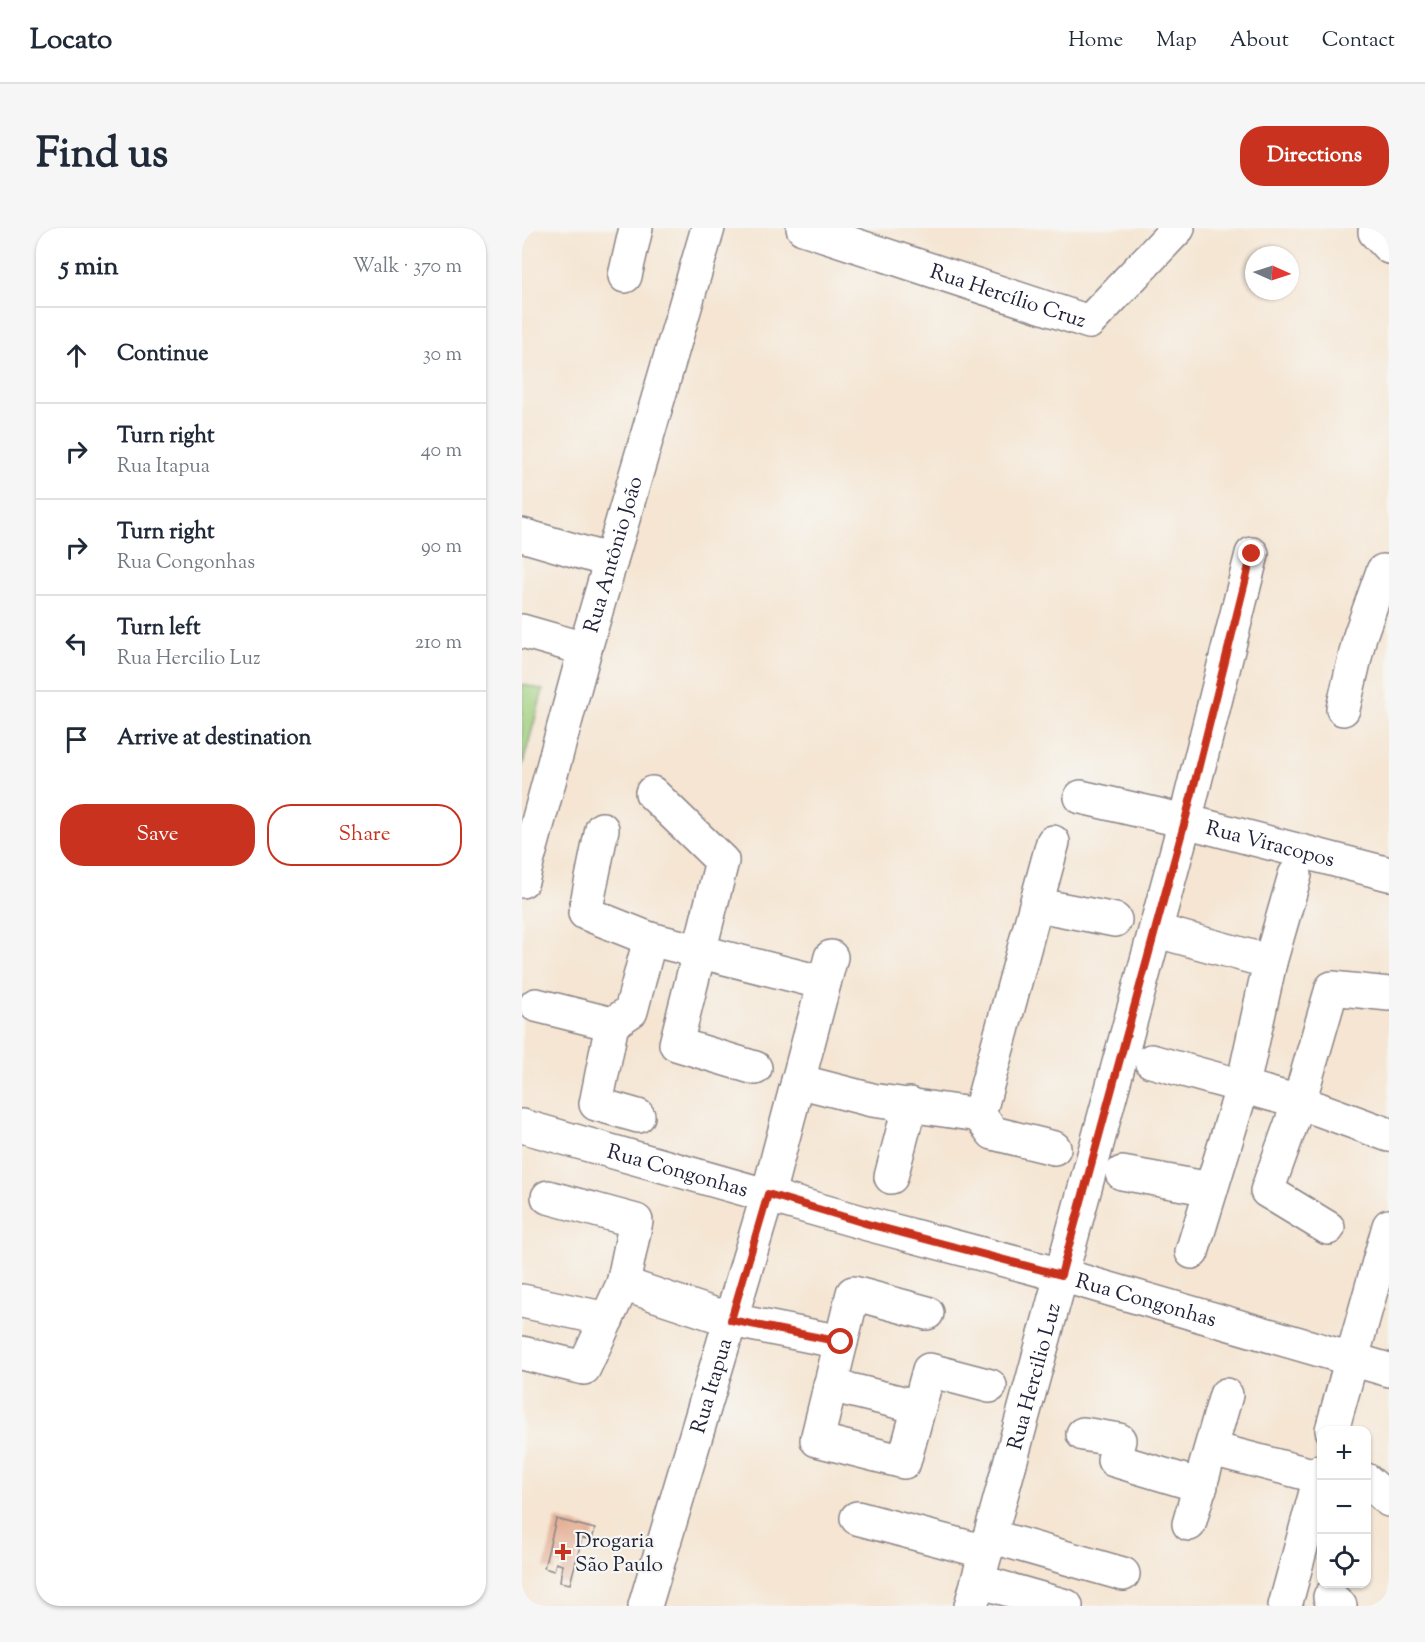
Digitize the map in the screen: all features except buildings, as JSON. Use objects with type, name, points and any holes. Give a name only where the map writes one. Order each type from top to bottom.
[{"type":"street","points":[[625,276],[636,228]]},
{"type":"street","name":"Rua Antônio João","points":[[522,881],[585,649],[708,228]]},
{"type":"street","name":"Rua Hercílio Cruz","points":[[803,228],[1089,322],[1178,228]]},
{"type":"street","points":[[1379,228],[1375,232],[1389,247]]},
{"type":"street","points":[[522,535],[611,561]]},
{"type":"street","name":"Rua Hercilio Luz","points":[[981,1569],[1185,821],[1252,554]]},
{"type":"street","points":[[1343,709],[1375,638],[1383,571],[1389,572]]},
{"type":"street","points":[[522,631],[585,649]]},
{"type":"street","points":[[652,793],[722,861],[697,952],[676,1044],[755,1068]]},
{"type":"street","name":"Rua Viracopos","points":[[1081,797],[1185,821],[1389,874]]},
{"type":"street","points":[[602,829],[585,913],[650,939],[697,952]]},
{"type":"street","points":[[979,1115],[1038,905],[1053,842]]},
{"type":"street","points":[[1192,1252],[1244,1085],[1270,962],[1295,875]]},
{"type":"street","points":[[1038,905],[1115,920]]},
{"type":"street","points":[[1172,936],[1270,962]]},
{"type":"street","points":[[638,1116],[596,1104],[612,1024],[631,1011],[650,939]]},
{"type":"street","name":"Rua Itapua","points":[[645,1606],[768,1194],[828,970],[697,952]]},
{"type":"street","points":[[1328,1228],[1267,1191],[1299,1102],[1332,988],[1389,994]]},
{"type":"street","points":[[536,1005],[612,1024]]},
{"type":"street","points":[[1151,1061],[1299,1102],[1389,1135]]},
{"type":"street","points":[[798,1082],[872,1100],[979,1115],[993,1133],[1054,1148]]},
{"type":"street","points":[[891,1177],[910,1104]]},
{"type":"street","name":"Rua Congonhas","points":[[522,1126],[868,1224],[1061,1275],[1389,1370]]},
{"type":"street","points":[[1122,1173],[1211,1189]]},
{"type":"street","points":[[522,1353],[584,1368],[623,1284],[636,1221],[548,1197]]},
{"type":"street","points":[[1333,1426],[1389,1226]]},
{"type":"street","points":[[623,1284],[731,1320],[841,1342]]},
{"type":"street","points":[[927,1313],[853,1293],[817,1440],[904,1462],[929,1370],[990,1386]]},
{"type":"street","points":[[522,1301],[607,1319]]},
{"type":"street","points":[[830,1385],[919,1407]]},
{"type":"street","points":[[1189,1524],[1226,1395]]},
{"type":"street","points":[[1083,1434],[1119,1440],[1114,1460],[1201,1486]]},
{"type":"street","points":[[1212,1449],[1317,1473]]},
{"type":"street","points":[[1285,1606],[1319,1480]]},
{"type":"street","points":[[1371,1484],[1389,1500]]},
{"type":"street","points":[[857,1518],[1066,1606]]},
{"type":"street","points":[[981,1569],[1123,1574]]},
{"type":"green space","points":[[522,684],[543,690],[522,767]]},
{"type":"place","name":"Drogaria São Paulo","points":[[563,1552]]},
{"type":"route","points":[[841,1342],[731,1320],[768,1194],[868,1224],[1061,1275],[1185,821],[1252,554]]}]
